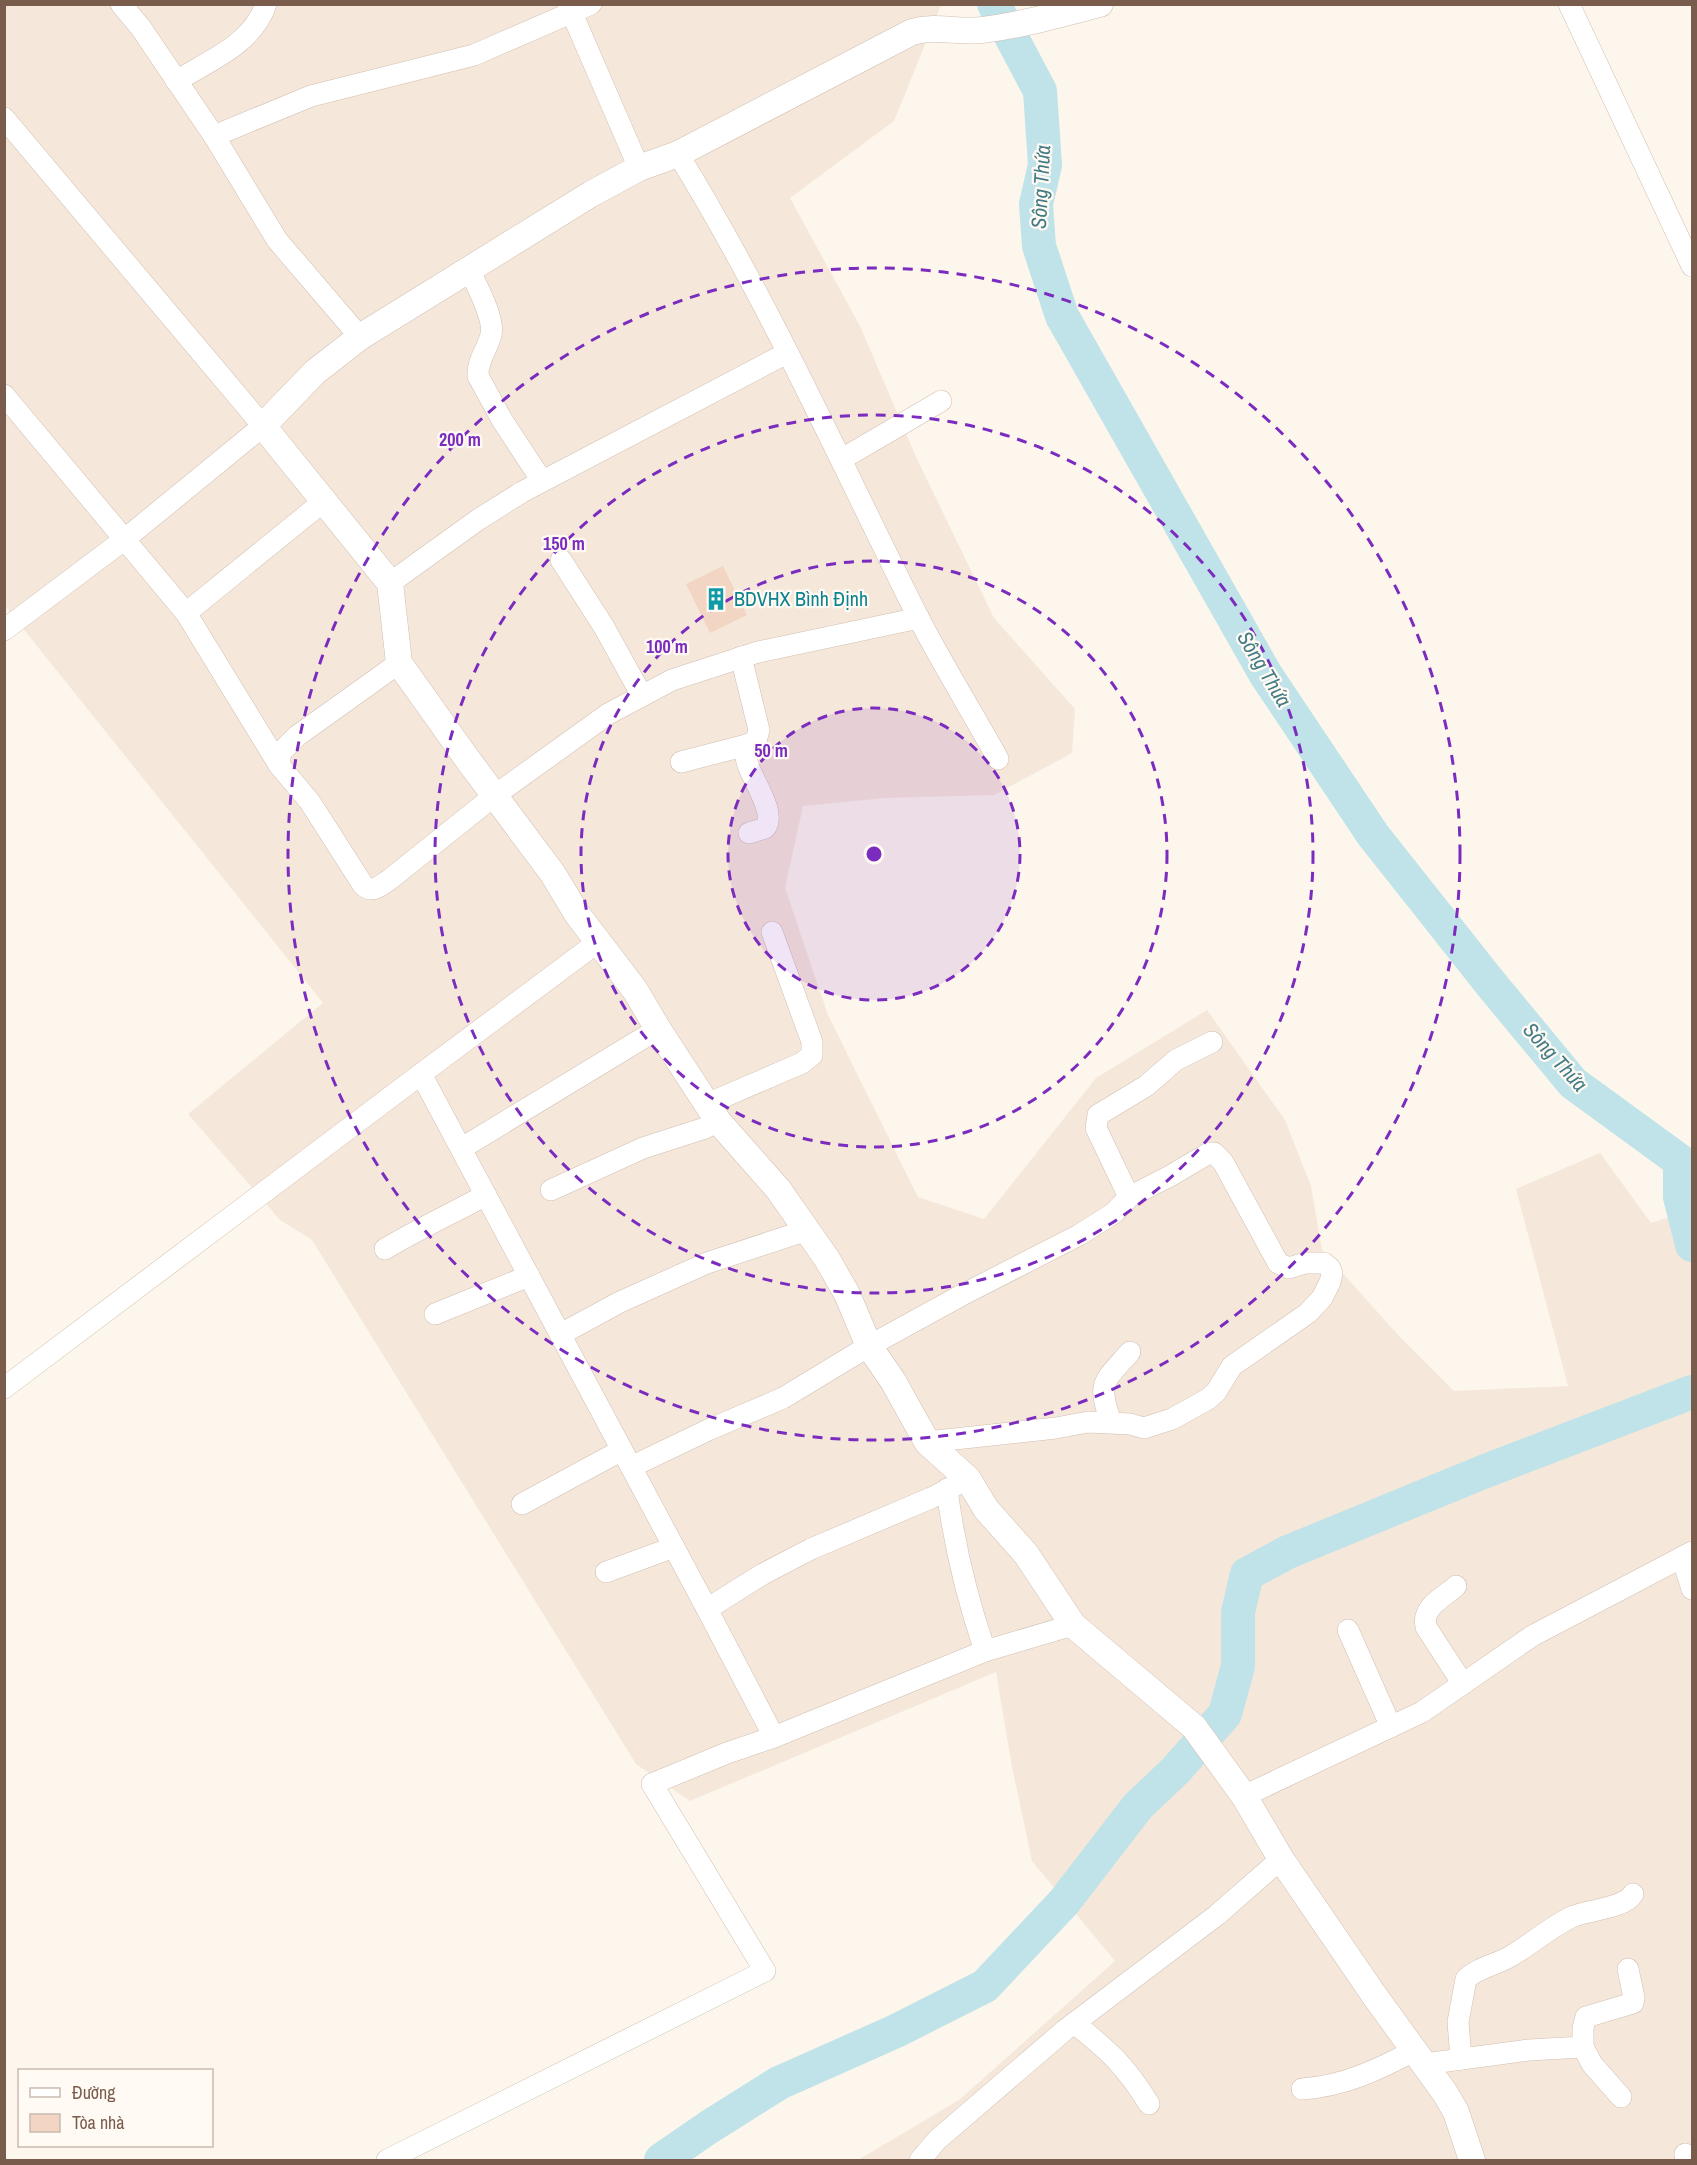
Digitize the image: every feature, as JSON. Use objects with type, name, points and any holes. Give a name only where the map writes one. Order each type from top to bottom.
[{"type":"street","points":[[121,4],[141,28],[214,136],[277,240],[360,337]]},
{"type":"street","points":[[176,81],[236,45],[262,15],[266,4]]},
{"type":"street","points":[[214,136],[311,96],[474,55],[570,9],[591,4]]},
{"type":"street","points":[[4,630],[125,538],[263,426],[315,372],[360,337],[591,194],[639,168],[678,154],[912,32],[933,28],[979,31],[1100,4]]},
{"type":"street","points":[[1569,4],[1692,266]]},
{"type":"street","points":[[570,9],[639,168]]},
{"type":"street","points":[[4,118],[263,426],[390,583],[399,663],[553,874],[577,914],[635,990],[713,1112],[778,1189],[836,1272],[869,1346],[893,1381],[927,1442],[957,1484],[986,1509],[1026,1554],[1073,1625],[1194,1727],[1244,1796],[1281,1859],[1456,2112],[1472,2160]]},
{"type":"street","points":[[678,154],[722,229],[787,353],[842,459],[919,618],[998,759]]},
{"type":"street","points":[[469,268],[491,322],[492,333],[478,368],[478,376],[502,420],[542,481]]},
{"type":"street","points":[[390,583],[479,519],[542,481],[787,353]]},
{"type":"street","points":[[4,395],[186,613],[279,765],[310,802],[368,890],[389,880],[494,796],[608,714],[672,680],[741,657],[919,618]]},
{"type":"street","points":[[842,459],[941,401]]},
{"type":"street","points":[[186,613],[324,501]]},
{"type":"street","points":[[561,560],[604,627],[642,696]]},
{"type":"street","points":[[681,762],[756,741],[759,730],[741,657]]},
{"type":"street","points":[[279,765],[281,752],[297,736],[399,663]]},
{"type":"street","points":[[743,746],[747,764],[768,811],[770,821],[765,828],[750,833]]},
{"type":"street","points":[[551,1190],[643,1148],[705,1128],[713,1112],[802,1063],[812,1055],[812,1042],[772,932]]},
{"type":"street","points":[[4,1388],[598,942]]},
{"type":"street","points":[[462,1148],[658,1029]]},
{"type":"street","points":[[1129,1197],[1096,1128],[1098,1115],[1146,1086],[1176,1060],[1212,1042]]},
{"type":"street","points":[[421,1074],[774,1737]]},
{"type":"street","points":[[522,1504],[627,1459],[708,1430],[783,1398],[869,1346],[1079,1235],[1114,1213],[1129,1197],[1164,1180],[1209,1153],[1214,1153],[1223,1162],[1278,1263],[1289,1268],[1305,1263],[1324,1263],[1330,1268],[1332,1274],[1326,1290],[1313,1308],[1232,1366],[1216,1392],[1208,1399],[1172,1419],[1144,1428],[1130,1424],[1088,1422],[1056,1428],[927,1442]]},
{"type":"street","points":[[385,1249],[420,1228],[447,1217],[486,1195]]},
{"type":"street","points":[[561,1334],[620,1302],[707,1263],[807,1230]]},
{"type":"street","points":[[435,1314],[529,1276]]},
{"type":"street","points":[[1111,1422],[1104,1401],[1104,1385],[1130,1352]]},
{"type":"street","points":[[707,1609],[763,1574],[811,1549],[957,1484]]},
{"type":"street","points":[[957,1484],[960,1570],[985,1651]]},
{"type":"street","points":[[606,1572],[674,1547]]},
{"type":"street","points":[[1244,1796],[1422,1712],[1496,1659],[1553,1623],[1687,1554],[1692,1589]]},
{"type":"street","points":[[1456,1586],[1429,1608],[1424,1620],[1426,1627],[1463,1684]]},
{"type":"street","points":[[387,2160],[765,1971],[652,1784],[985,1651],[1073,1625]]},
{"type":"street","points":[[1348,1630],[1390,1727]]},
{"type":"street","points":[[920,2160],[937,2140],[1074,2023],[1217,1915],[1281,1859]]},
{"type":"street","points":[[1461,2059],[1458,2022],[1466,1979],[1477,1970],[1507,1958],[1574,1916],[1626,1901],[1633,1894]]},
{"type":"street","points":[[1621,2097],[1592,2064],[1582,2047],[1583,2028],[1586,2017],[1633,2003],[1628,1969]]},
{"type":"street","points":[[1074,2023],[1124,2067],[1149,2104]]},
{"type":"street","points":[[1302,2089],[1340,2084],[1384,2066],[1420,2057],[1461,2059],[1529,2050],[1582,2047]]},
{"type":"shaded area","points":[[5,5],[941,5],[894,121],[790,198],[860,326],[916,457],[994,618],[1075,709],[1072,753],[994,795],[885,798],[803,806],[785,888],[828,1015],[918,1197],[984,1219],[1096,1078],[1207,1010],[1285,1120],[1311,1186],[1322,1250],[1399,1336],[1454,1391],[1568,1386],[1516,1189],[1600,1153],[1651,1223],[1692,1210],[1692,2160],[858,2160],[959,2100],[1115,1961],[1032,1861],[1012,1767],[996,1672],[690,1801],[636,1764],[312,1240],[280,1220],[188,1114],[323,1003],[5,606]]},
{"type":"building","name":"BDVHX Bình Định","points":[[723,566],[747,615],[710,633],[686,584]]},
{"type":"waterway","name":"Sông Thứa","points":[[994,4],[1040,91],[1045,165],[1036,204],[1039,246],[1062,316],[1266,675],[1373,835],[1573,1083],[1680,1161],[1680,1197],[1692,1245]]},
{"type":"waterway","points":[[661,2160],[779,2083],[896,2031],[985,1986],[1064,1902],[1138,1806],[1176,1770],[1225,1714],[1238,1666],[1238,1612],[1247,1574],[1288,1552],[1483,1472],[1692,1392]]},
{"type":"place","name":"BDVHX Bình Định","points":[[716,599]]}]
